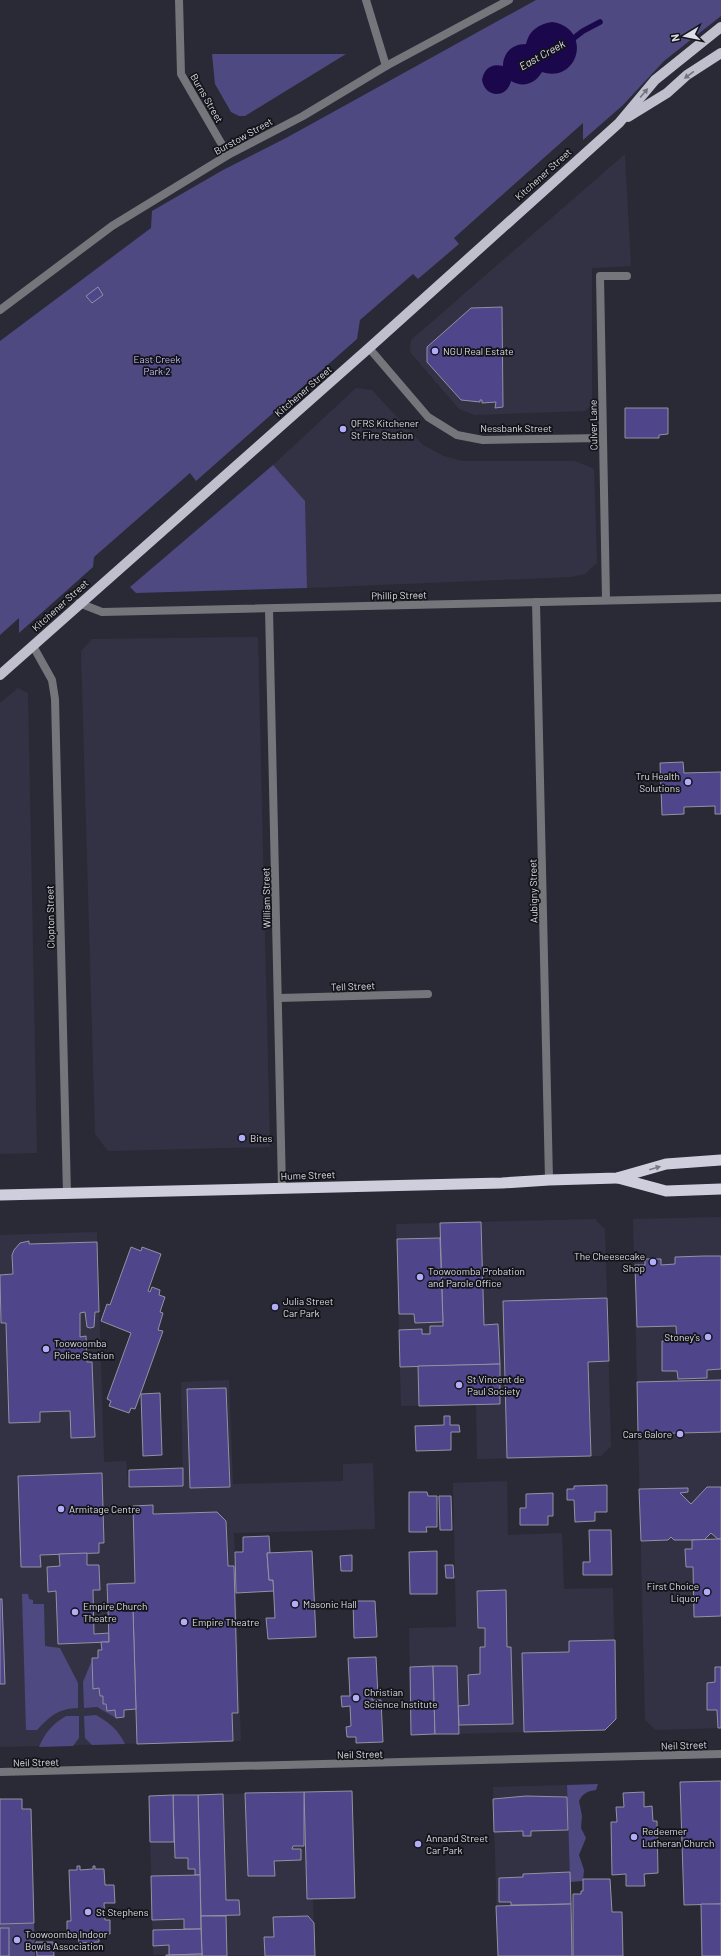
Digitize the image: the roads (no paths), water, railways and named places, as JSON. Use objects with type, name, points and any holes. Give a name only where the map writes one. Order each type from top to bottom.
[{"type":"highway","name":"Hume Street","points":[[0,1195],[502,1183],[617,1178],[666,1164],[721,1160]]},
{"type":"highway","name":"Hume Street","points":[[617,1178],[666,1191],[721,1190]]},
{"type":"main road","name":"Kitchener Street","points":[[0,675],[79,603],[369,348],[619,123],[655,80],[676,61],[721,27]]},
{"type":"main road","name":"Kitchener Street","points":[[619,123],[667,93],[687,75],[721,53]]},
{"type":"street","name":"Burns Street","points":[[179,0],[181,74],[228,155]]},
{"type":"street","points":[[366,0],[386,66]]},
{"type":"street","name":"Burstow Street","points":[[0,310],[112,226],[228,155],[303,116],[386,66],[509,0]]},
{"type":"street","name":"Culver Lane","points":[[606,599],[600,276],[626,276]]},
{"type":"street","name":"Nessbank Street","points":[[369,348],[428,417],[457,435],[483,440],[603,438]]},
{"type":"street","name":"Phillip Street","points":[[79,603],[102,612],[606,599],[721,598]]},
{"type":"street","name":"Aubigny Street","points":[[536,602],[549,1180]]},
{"type":"street","name":"William Street","points":[[269,608],[279,998],[282,1188]]},
{"type":"street","name":"Clopton Street","points":[[33,646],[52,680],[55,699],[67,1194]]},
{"type":"street","name":"Tell Street","points":[[279,998],[428,994]]},
{"type":"street","name":"Neil Street","points":[[0,1772],[721,1754]]},
{"type":"water","points":[[552,22],[565,26],[573,34],[577,44],[576,54],[572,63],[565,70],[555,74],[542,72],[536,79],[528,84],[520,84],[511,81],[509,87],[501,93],[491,93],[487,90],[482,80],[489,67],[495,65],[503,66],[503,61],[509,50],[521,44],[526,44],[529,35],[538,26]]},
{"type":"waterway","name":"East Creek","points":[[570,41],[583,31],[600,22]]},
{"type":"place","name":"NGU Real Estate","points":[[435,351]]},
{"type":"place","name":"QFRS Kitchener St Fire Station","points":[[343,429]]},
{"type":"place","name":"Tru Health Solutions","points":[[688,782]]},
{"type":"place","name":"Bites","points":[[242,1138]]},
{"type":"place","name":"The Cheesecake Shop","points":[[653,1262]]},
{"type":"place","name":"Toowoomba Probation and Parole Office","points":[[420,1277]]},
{"type":"place","name":"Julia Street Car Park","points":[[275,1307]]},
{"type":"place","name":"Stoney's","points":[[708,1337]]},
{"type":"place","name":"Toowoomba Police Station","points":[[46,1349]]},
{"type":"place","name":"St Vincent de Paul Society","points":[[459,1385]]},
{"type":"place","name":"Cars Galore","points":[[680,1434]]},
{"type":"place","name":"Armitage Centre","points":[[61,1509]]},
{"type":"place","name":"First Choice Liquor","points":[[707,1592]]},
{"type":"place","name":"Masonic Hall","points":[[295,1604]]},
{"type":"place","name":"Empire Church Theatre","points":[[75,1612]]},
{"type":"place","name":"Empire Theatre","points":[[184,1622]]},
{"type":"place","name":"Christian Science Institute","points":[[356,1698]]},
{"type":"place","name":"Redeemer Lutheran Church","points":[[634,1837]]},
{"type":"place","name":"Annand Street Car Park","points":[[418,1844]]},
{"type":"place","name":"St Stephens","points":[[88,1912]]},
{"type":"place","name":"Toowoomba Indoor Bowls Association","points":[[17,1940]]},
{"type":"park label","name":"East Creek Park 2","points":[[157,364]]}]
